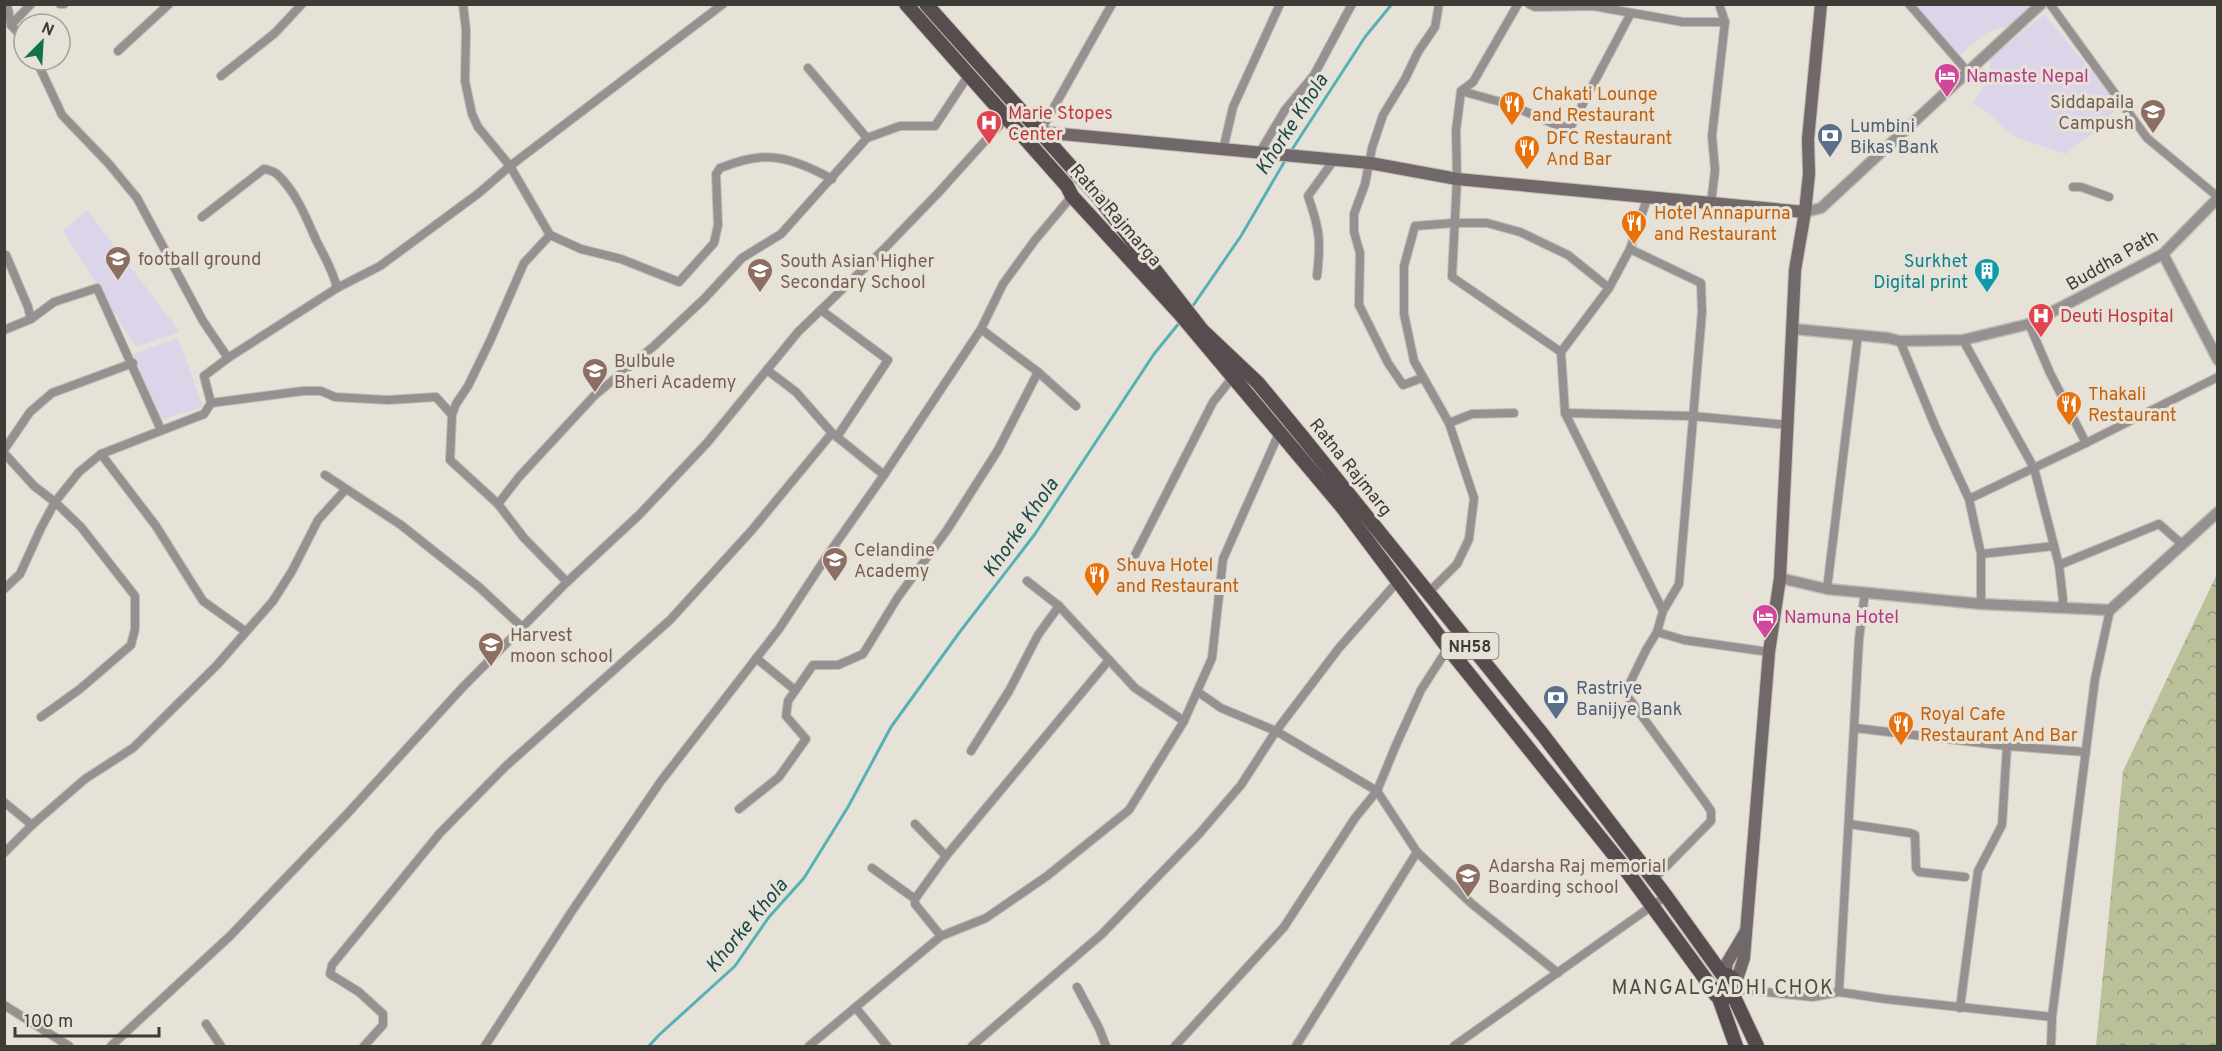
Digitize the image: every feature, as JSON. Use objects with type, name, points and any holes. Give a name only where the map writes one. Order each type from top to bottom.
[{"type":"main road","name":"Ratna Rajmarga","points":[[906,4],[1049,165],[1067,186],[1072,196],[1182,310]]},
{"type":"main road","name":"Ratna Rajmarg","points":[[926,4],[1060,153],[1233,377],[1344,508],[1448,648],[1623,866],[1651,907],[1726,986],[1736,1047]]},
{"type":"main road","points":[[1726,986],[1727,963],[1747,930],[1769,652],[1780,578],[1794,329],[1795,270],[1809,174],[1808,139],[1821,4]]},
{"type":"main road","points":[[1040,132],[1370,164],[1457,179],[1805,212]]},
{"type":"main road","points":[[1049,165],[1060,153]]},
{"type":"main road","name":"Ratna Rajmarg","points":[[1202,335],[1258,383],[1544,735],[1666,896],[1726,986],[1757,1047]]},
{"type":"street","points":[[11,25],[31,4]]},
{"type":"street","points":[[118,51],[169,4]]},
{"type":"street","points":[[221,76],[275,33],[302,4]]},
{"type":"street","points":[[463,4],[466,30],[465,81],[472,114],[478,127],[510,166],[550,235],[581,249],[621,259],[679,282],[714,243],[718,225],[716,174],[720,168],[757,157],[781,158],[819,172],[832,180]]},
{"type":"street","points":[[212,404],[204,376],[337,288],[380,266],[479,193],[510,166],[723,4]]},
{"type":"street","points":[[1040,132],[1112,4]]},
{"type":"street","points":[[1223,150],[1233,107],[1280,4]]},
{"type":"street","points":[[1260,152],[1285,110],[1314,75],[1352,4]]},
{"type":"street","points":[[1422,378],[1403,385],[1384,355],[1359,305],[1360,253],[1354,232],[1354,214],[1383,115],[1435,27],[1439,4]]},
{"type":"street","points":[[1518,4],[1473,82],[1461,91],[1456,131],[1457,179],[1452,277],[1561,352]]},
{"type":"street","points":[[1529,4],[1535,7],[1593,6],[1683,22],[1725,22]]},
{"type":"street","points":[[1711,204],[1715,170],[1712,135],[1725,22],[1719,4]]},
{"type":"street","points":[[1909,4],[1967,71]]},
{"type":"street","points":[[1805,212],[1821,208],[2041,4]]},
{"type":"street","points":[[2050,4],[2147,138],[2217,198]]},
{"type":"street","points":[[4,7],[8,9],[11,25]]},
{"type":"street","points":[[1461,91],[1508,104],[1554,124],[1570,128],[1631,13]]},
{"type":"street","points":[[808,68],[867,138]]},
{"type":"street","points":[[42,72],[62,115],[109,164],[137,198],[203,321],[228,358]]},
{"type":"street","points":[[498,504],[519,477],[594,396],[654,346],[705,299],[742,258],[782,234],[867,138],[900,126],[935,126],[968,76]]},
{"type":"street","points":[[111,1047],[230,936],[347,814],[462,688],[674,479],[707,443],[798,332],[939,192],[994,130],[1019,106]]},
{"type":"street","points":[[1317,276],[1320,250],[1319,225],[1308,196],[1334,160]]},
{"type":"street","points":[[202,217],[264,169],[271,171],[292,193],[305,214],[334,273],[337,288]]},
{"type":"street","points":[[2073,187],[2081,187],[2109,197]]},
{"type":"street","points":[[485,1047],[572,911],[661,781],[779,629],[884,475],[981,329],[1003,284],[1035,240],[1072,196]]},
{"type":"street","points":[[1648,196],[1630,249],[1609,288],[1561,352],[1565,413],[1663,611]]},
{"type":"street","name":"Buddha Path","points":[[1794,329],[1900,341],[1963,340],[2029,324],[2163,254],[2217,198]]},
{"type":"street","points":[[1429,592],[1457,564],[1469,539],[1474,498],[1449,423],[1414,361],[1404,314],[1404,266],[1416,226],[1454,222],[1487,224],[1520,232],[1568,255],[1609,288]]},
{"type":"street","points":[[550,235],[524,263],[490,341],[468,386],[456,404],[452,415],[450,460],[498,504],[524,538],[567,582]]},
{"type":"street","points":[[1630,249],[1701,283],[1701,334],[1679,584],[1663,611],[1657,632],[1625,693],[1705,801],[1711,811],[1711,821],[1654,879]]},
{"type":"street","points":[[2163,254],[2217,360]]},
{"type":"street","points":[[4,255],[6,255],[28,307],[31,319]]},
{"type":"street","points":[[4,330],[31,319],[54,302],[97,288],[161,430]]},
{"type":"street","points":[[364,1047],[383,1025],[383,1014],[359,992],[330,974],[333,966],[440,833],[506,766],[670,620],[835,435],[888,360],[821,310]]},
{"type":"street","points":[[2029,324],[2050,373],[2086,443]]},
{"type":"street","points":[[981,329],[1038,372],[1076,406]]},
{"type":"street","points":[[1827,590],[1858,335]]},
{"type":"street","points":[[1963,340],[2034,468],[2059,565],[2063,600],[2061,608]]},
{"type":"street","points":[[1900,341],[1935,426],[1969,499],[1981,554],[1981,604]]},
{"type":"street","points":[[41,717],[80,689],[131,645],[136,622],[135,596],[81,527],[34,486],[4,452],[30,412],[52,393],[132,363]]},
{"type":"street","points":[[767,370],[795,392],[835,435],[884,475]]},
{"type":"street","points":[[739,809],[779,777],[806,739],[786,716],[788,701],[795,690],[813,665],[838,665],[863,654],[898,597],[946,530],[998,450],[1038,372]]},
{"type":"street","points":[[1132,561],[1213,402],[1233,377]]},
{"type":"street","points":[[1969,499],[2217,377]]},
{"type":"street","points":[[4,589],[20,574],[55,502],[79,472],[100,454],[204,414],[212,404],[321,391],[335,397],[388,400],[436,397],[452,415]]},
{"type":"street","points":[[1449,423],[1472,414],[1514,413]]},
{"type":"street","points":[[1565,413],[1692,416],[1788,424]]},
{"type":"street","points":[[809,1047],[941,936],[986,918],[1047,876],[1129,810],[1184,721],[1212,658],[1222,559],[1280,431]]},
{"type":"street","points":[[100,454],[156,526],[203,601],[245,631]]},
{"type":"street","points":[[326,475],[401,525],[479,587],[522,627]]},
{"type":"street","points":[[4,853],[85,779],[133,748],[218,665],[273,601],[318,520],[346,489]]},
{"type":"street","points":[[2051,1047],[2052,1017],[2095,679],[2110,610],[2217,512]]},
{"type":"street","points":[[2059,565],[2159,524],[2183,545]]},
{"type":"street","points":[[1981,554],[2055,546]]},
{"type":"street","points":[[1780,578],[1827,590],[1981,604],[2110,610]]},
{"type":"street","points":[[1027,581],[1059,606],[1135,688],[1184,721]]},
{"type":"street","points":[[972,1047],[1102,934],[1199,834],[1241,785],[1276,731],[1339,648],[1398,581]]},
{"type":"street","points":[[1839,992],[1859,639],[1865,592]]},
{"type":"street","points":[[971,751],[1009,691],[1038,635],[1059,606]]},
{"type":"street","points":[[1657,632],[1684,640],[1769,652]]},
{"type":"street","points":[[1175,1047],[1284,927],[1349,827],[1377,791],[1421,690],[1448,648]]},
{"type":"street","points":[[756,658],[795,690]]},
{"type":"street","points":[[941,936],[915,904],[915,899],[946,856],[1109,660]]},
{"type":"street","points":[[1198,692],[1221,708],[1276,731],[1377,791],[1417,852],[1472,904],[1558,973]]},
{"type":"street","points":[[1854,728],[2007,746],[2086,752]]},
{"type":"street","points":[[1960,1008],[1978,871],[2002,825],[2007,746]]},
{"type":"street","points":[[4,802],[32,825]]},
{"type":"street","points":[[915,824],[946,856]]},
{"type":"street","points":[[1850,824],[1915,835],[1917,868],[1920,872],[1965,877]]},
{"type":"street","points":[[1296,1047],[1417,852]]},
{"type":"street","points":[[872,868],[915,899]]},
{"type":"street","points":[[1454,1047],[1666,896]]},
{"type":"street","points":[[1726,986],[1813,997],[1839,992],[2052,1017]]},
{"type":"street","points":[[1077,987],[1106,1047]]},
{"type":"street","points":[[4,1005],[69,1047]]},
{"type":"street","points":[[856,1008],[887,1047]]},
{"type":"street","points":[[206,1024],[220,1047]]},
{"type":"shaded area","points":[[1911,5],[2031,5],[2010,25],[1986,33],[1957,57]]},
{"type":"shaded area","points":[[2044,14],[2114,98],[2117,108],[2088,137],[2065,154],[2017,138],[1991,115],[1973,104],[1987,81],[1991,58]]},
{"type":"shaded area","name":"football ground","points":[[87,210],[180,332],[136,347],[63,231]]},
{"type":"shaded area","points":[[178,338],[203,407],[160,420],[133,354]]},
{"type":"green space","points":[[2217,574],[2217,1046],[2096,1046],[2123,771]]},
{"type":"waterway","name":"Khorke Khola","points":[[1291,151],[1365,37],[1392,4]]},
{"type":"waterway","name":"Khorke Khola","points":[[1190,310],[1241,236],[1286,159]]},
{"type":"waterway","name":"Khorke Khola","points":[[649,1046],[735,966],[769,917],[804,878],[848,807],[891,727],[1035,534],[1154,354],[1180,322]]},
{"type":"place","name":"Namaste Nepal","points":[[1947,99]]},
{"type":"place","name":"Chakati Lounge and Restaurant","points":[[1512,127]]},
{"type":"place","name":"Siddapaila Campush","points":[[2153,135]]},
{"type":"place","name":"Marie Stopes Center","points":[[989,146]]},
{"type":"place","name":"Lumbini Bikas Bank","points":[[1830,159]]},
{"type":"place","name":"DFC Restaurant And Bar","points":[[1527,171]]},
{"type":"place","name":"Hotel Annapurna and Restaurant","points":[[1634,246]]},
{"type":"place","name":"football ground","points":[[118,282]]},
{"type":"place","name":"South Asian Higher Secondary School","points":[[760,294]]},
{"type":"place","name":"Surkhet Digital print","points":[[1987,294]]},
{"type":"place","name":"Deuti Hospital","points":[[2041,339]]},
{"type":"place","name":"Bulbule Bheri Academy","points":[[595,394]]},
{"type":"place","name":"Thakali Restaurant","points":[[2069,427]]},
{"type":"place","name":"Celandine Academy","points":[[835,583]]},
{"type":"place","name":"Shuva Hotel and Restaurant","points":[[1097,598]]},
{"type":"place","name":"Namuna Hotel","points":[[1765,640]]},
{"type":"place","name":"Harvest moon school","points":[[491,668]]},
{"type":"place","name":"Rastriye Banijye Bank","points":[[1556,721]]},
{"type":"place","name":"Royal Cafe Restaurant And Bar","points":[[1901,747]]},
{"type":"place","name":"Adarsha Raj memorial Boarding school","points":[[1468,899]]},
{"type":"district","name":"MANGALGADHI CHOK","points":[[1723,987]]}]
